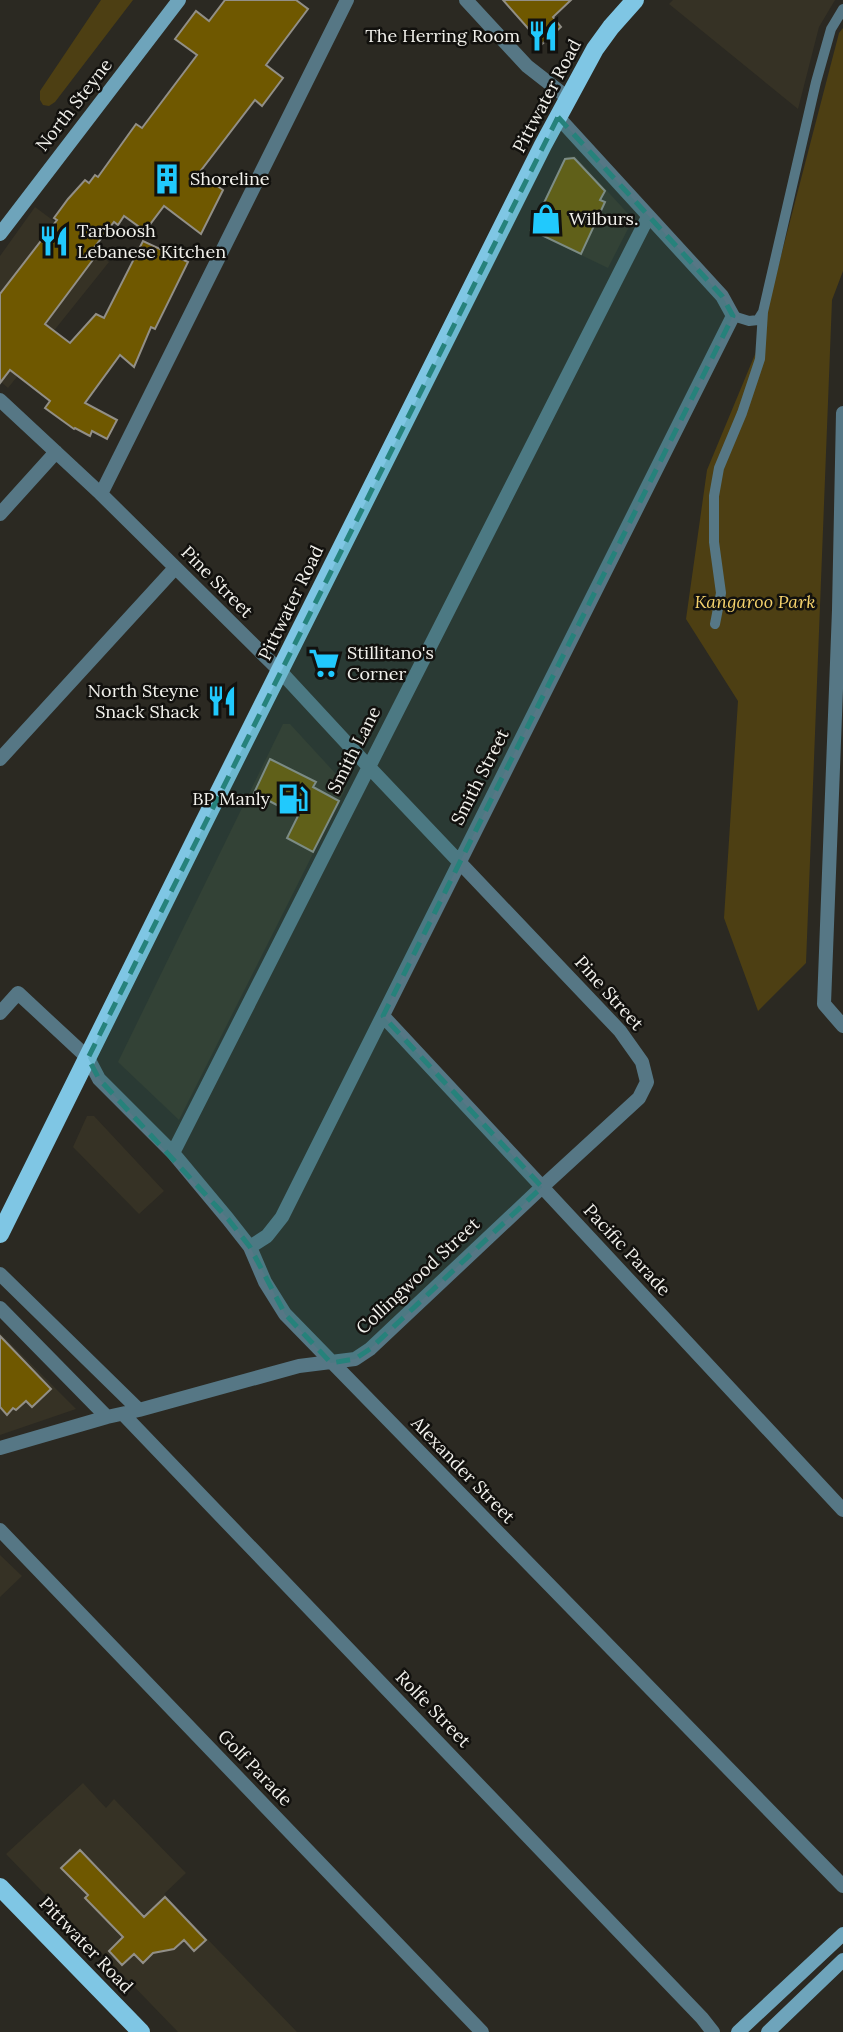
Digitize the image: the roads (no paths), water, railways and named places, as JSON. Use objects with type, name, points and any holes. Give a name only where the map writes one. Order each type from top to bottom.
[{"type":"main road","name":"North Steyne","points":[[0,234],[180,0]]},
{"type":"main road","name":"Pittwater Road","points":[[0,1234],[150,929],[558,117],[599,43],[635,0]]},
{"type":"main road","name":"Pittwater Road","points":[[0,1887],[141,2032]]},
{"type":"main road","points":[[738,2032],[843,1934]]},
{"type":"main road","points":[[768,2032],[842,1962]]},
{"type":"street","points":[[101,494],[347,0]]},
{"type":"street","points":[[466,0],[527,66],[568,98]]},
{"type":"street","points":[[558,117],[722,296],[733,316]]},
{"type":"street","name":"Smith Lane","points":[[173,1153],[648,217]]},
{"type":"street","name":"Smith Street","points":[[250,1247],[267,1236],[282,1217],[733,316]]},
{"type":"street","name":"Pine Street","points":[[0,400],[101,494],[280,671],[620,1031],[642,1062],[647,1082]]},
{"type":"street","points":[[843,413],[839,610],[824,1004],[843,1026]]},
{"type":"street","points":[[0,514],[56,452]]},
{"type":"street","points":[[0,759],[175,568]]},
{"type":"street","name":"Alexander Street","points":[[0,1013],[18,993],[88,1058],[99,1079],[173,1153],[250,1247],[265,1282],[285,1314],[843,1886]]},
{"type":"street","name":"Pacific Parade","points":[[383,1016],[843,1510]]},
{"type":"street","name":"Collingwood Street","points":[[0,1448],[299,1366],[355,1359],[370,1349],[639,1098],[647,1082]]},
{"type":"street","points":[[0,1274],[139,1410]]},
{"type":"street","points":[[0,1308],[107,1417]]},
{"type":"street","name":"Rolfe Street","points":[[123,1414],[713,2032]]},
{"type":"street","name":"Golf Parade","points":[[0,1530],[482,2032]]},
{"type":"lane","points":[[715,624],[721,593],[714,542],[714,496],[719,468],[742,413],[760,359],[763,312],[817,82],[831,29],[843,9]]},
{"type":"lane","points":[[733,316],[750,321],[758,320],[763,312]]},
{"type":"place","name":"The Herring Room","points":[[543,36]]},
{"type":"place","name":"Shoreline","points":[[167,179]]},
{"type":"place","name":"Wilburs.","points":[[546,219]]},
{"type":"place","name":"Tarboosh Lebanese Kitchen","points":[[54,241]]},
{"type":"place","name":"Stillitano's Corner","points":[[324,663]]},
{"type":"place","name":"North Steyne Snack Shack","points":[[222,701]]},
{"type":"place","name":"BP Manly","points":[[293,799]]},
{"type":"park label","name":"Kangaroo Park","points":[[755,602]]}]
